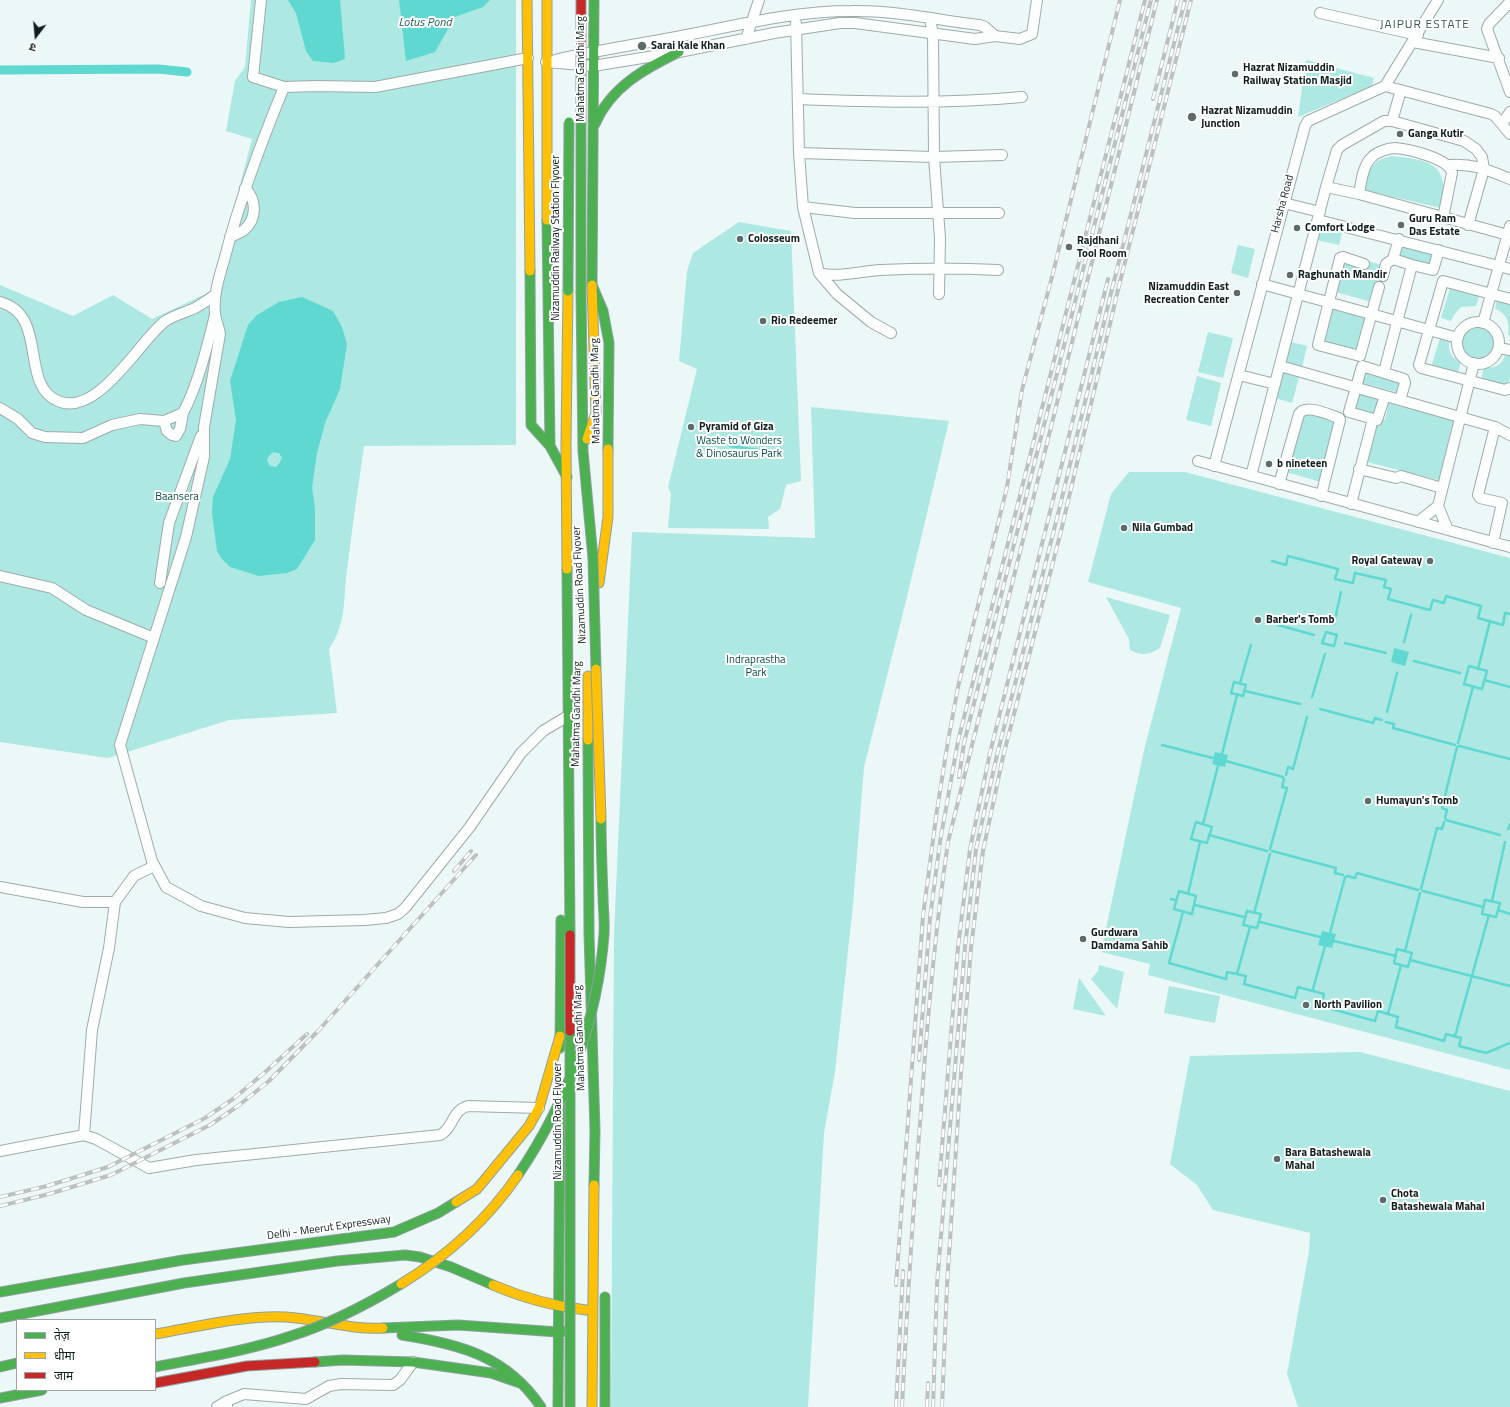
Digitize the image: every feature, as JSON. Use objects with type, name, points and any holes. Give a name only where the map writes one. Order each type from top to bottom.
[{"type":"main road","points":[[527,0],[531,425],[550,446]]},
{"type":"main road","name":"Mahatma Gandhi Marg","points":[[547,0],[546,62],[554,175],[550,446],[567,476],[570,836]]},
{"type":"main road","points":[[581,0],[581,359],[583,451]]},
{"type":"main road","name":"Mahatma Gandhi Marg","points":[[592,1407],[586,1329],[593,1311],[595,1130],[589,934],[588,674],[608,517],[609,343],[603,311],[592,285],[594,0]]},
{"type":"main road","points":[[569,47],[569,70]]},
{"type":"main road","points":[[593,132],[598,114],[605,103],[620,88],[649,67],[679,52]]},
{"type":"main road","name":"Nizamuddin Railway Station Flyover","points":[[567,476],[569,110]]},
{"type":"main road","points":[[554,175],[593,176]]},
{"type":"main road","points":[[583,451],[596,414],[592,285]]},
{"type":"main road","name":"Nizamuddin Road Flyover","points":[[583,451],[592,558],[604,934]]},
{"type":"main road","points":[[558,1407],[560,1357],[558,1332],[560,1307],[560,930],[570,836]]},
{"type":"main road","name":"Nizamuddin Road Flyover","points":[[570,836],[570,1407]]},
{"type":"main road","points":[[604,934],[604,998]]},
{"type":"main road","points":[[156,1368],[221,1354],[297,1335],[363,1306],[418,1273],[464,1238],[493,1207],[516,1178],[543,1135],[565,1091],[583,1044],[596,994],[604,934]]},
{"type":"main road","name":"Delhi - Meerut Expressway","points":[[0,1292],[183,1260],[394,1232],[438,1213],[477,1189],[515,1145],[529,1126],[539,1108],[560,1036]]},
{"type":"main road","points":[[604,1124],[604,1139]]},
{"type":"main road","points":[[0,1318],[197,1280],[337,1261],[405,1255],[420,1257],[439,1263],[517,1295],[560,1307],[593,1311]]},
{"type":"main road","points":[[605,1289],[605,1407]]},
{"type":"main road","points":[[156,1334],[255,1318],[286,1316],[431,1340],[478,1353],[512,1374],[541,1407]]},
{"type":"main road","points":[[366,1329],[458,1325],[558,1332],[586,1329]]},
{"type":"main road","points":[[156,1383],[247,1366],[343,1360],[414,1362],[491,1373],[520,1383]]},
{"type":"main road","points":[[0,1366],[16,1363]]},
{"type":"main road","points":[[0,1398],[37,1391]]},
{"type":"street","points":[[261,0],[253,77],[284,88],[316,86],[375,87],[528,58]]},
{"type":"street","points":[[746,39],[759,0]]},
{"type":"street","points":[[546,62],[593,66],[840,23],[855,23],[982,39],[995,36],[1020,39],[1032,34],[1038,0]]},
{"type":"street","points":[[1438,0],[1416,39],[1385,86],[1482,111],[1495,116],[1510,134]]},
{"type":"street","points":[[1509,2],[1489,24],[1487,29],[1499,58],[1510,92]]},
{"type":"street","points":[[546,62],[593,51],[671,38],[753,21],[796,15],[852,11],[980,25],[985,27],[995,36]]},
{"type":"street","points":[[1320,13],[1416,39],[1499,58]]},
{"type":"street","points":[[796,15],[799,153],[803,207],[819,273],[837,294],[871,322],[891,333]]},
{"type":"street","points":[[930,19],[933,34],[934,157],[940,238],[939,294]]},
{"type":"street","name":"Harsha Road","points":[[1214,466],[1302,134],[1308,122],[1385,86]]},
{"type":"street","points":[[164,421],[167,431],[176,436],[180,429],[183,413],[190,401],[205,355],[215,315],[215,295],[230,237],[252,165],[284,88]]},
{"type":"street","points":[[1392,121],[1401,90]]},
{"type":"street","points":[[799,99],[933,102],[973,101],[1022,97]]},
{"type":"street","points":[[1502,124],[1510,112]]},
{"type":"street","points":[[1251,476],[1336,150],[1342,145],[1384,122],[1392,121],[1464,141],[1482,157],[1484,168],[1468,225]]},
{"type":"street","points":[[1359,194],[1362,177],[1370,158],[1388,149],[1400,149],[1421,154],[1436,158],[1449,165],[1464,164],[1484,168],[1510,179]]},
{"type":"street","points":[[799,153],[934,157],[1002,155]]},
{"type":"street","points":[[1443,218],[1452,172],[1449,165]]},
{"type":"street","points":[[1326,187],[1359,194],[1468,225],[1509,230],[1483,323]]},
{"type":"street","points":[[230,237],[244,230],[250,223],[255,205],[251,195],[245,188]]},
{"type":"street","points":[[1284,203],[1319,216],[1399,240],[1510,269]]},
{"type":"street","points":[[803,207],[855,213],[999,214]]},
{"type":"street","points":[[1383,276],[1386,264],[1393,259],[1399,240]]},
{"type":"street","points":[[1393,259],[1410,265],[1433,270],[1439,250]]},
{"type":"street","points":[[1364,264],[1340,257],[1317,344],[1357,356],[1361,354],[1380,287]]},
{"type":"street","points":[[1404,282],[1410,265]]},
{"type":"street","points":[[1384,372],[1410,265]]},
{"type":"street","points":[[819,273],[828,275],[878,270],[939,267],[998,270]]},
{"type":"street","points":[[1510,299],[1443,281],[1428,330],[1419,367],[1505,390],[1510,388]]},
{"type":"street","points":[[1262,284],[1458,338]]},
{"type":"street","points":[[0,302],[13,308],[22,316],[28,327],[39,378],[44,388],[55,400],[70,403],[83,401],[110,381],[119,373],[163,323],[195,308],[215,295]]},
{"type":"street","points":[[160,583],[170,523],[204,427],[220,334],[215,315]]},
{"type":"street","points":[[1476,322],[1483,323],[1494,329],[1498,335],[1499,348],[1496,354],[1486,362],[1474,363],[1462,356],[1459,351],[1458,338],[1465,327],[1476,322]]},
{"type":"street","points":[[1499,348],[1510,350]]},
{"type":"street","points":[[1448,530],[1438,506],[1474,363]]},
{"type":"street","points":[[1280,366],[1495,427],[1510,435]]},
{"type":"street","points":[[1279,484],[1301,411],[1307,409],[1339,418],[1347,416],[1361,367],[1384,372],[1405,380],[1400,400]]},
{"type":"street","points":[[1238,375],[1275,384]]},
{"type":"street","points":[[1349,412],[1377,420],[1385,396]]},
{"type":"street","points":[[0,408],[18,419],[32,433],[45,437],[83,438],[112,425],[140,419],[164,421],[183,413]]},
{"type":"street","points":[[1321,496],[1339,429],[1339,418]]},
{"type":"street","points":[[1351,504],[1373,419]]},
{"type":"street","points":[[204,427],[204,457],[186,537],[120,745],[154,866],[166,886],[201,906],[245,918],[289,922],[386,918],[405,908],[469,828],[521,753],[543,731],[568,716]]},
{"type":"street","points":[[1492,542],[1502,504],[1480,498],[1478,495],[1495,427]]},
{"type":"street","points":[[1198,461],[1510,547]]},
{"type":"street","points":[[1359,469],[1396,478],[1401,476],[1442,488]]},
{"type":"street","points":[[1418,522],[1438,506]]},
{"type":"street","points":[[1500,512],[1510,515]]},
{"type":"street","points":[[0,576],[52,588],[86,610],[154,638]]},
{"type":"street","points":[[84,1135],[92,1030],[109,948],[115,902],[134,876],[154,866]]},
{"type":"street","points":[[0,887],[83,902],[115,902]]},
{"type":"street","points":[[0,1151],[84,1135],[96,1139],[149,1168],[204,1159],[440,1136],[444,1133],[458,1111],[468,1106],[539,1108]]},
{"type":"street","points":[[217,1407],[227,1404],[244,1394],[306,1398],[335,1384],[394,1385],[400,1380],[414,1362]]},
{"type":"green space","name":"Baansera","points":[[251,0],[516,0],[516,445],[364,446],[349,555],[342,620],[335,639],[329,649],[337,713],[229,720],[108,758],[0,742],[0,285],[73,316],[113,295],[152,319],[212,291],[252,139],[226,131],[235,81],[245,67]]},
{"type":"green space","points":[[1306,60],[1374,78],[1372,86],[1298,117]]},
{"type":"green space","points":[[1392,156],[1427,163],[1440,173],[1443,182],[1441,208],[1364,190],[1367,177],[1372,167],[1379,161]]},
{"type":"green space","name":"Waste to Wonders & Dinosaurus Park","points":[[739,222],[791,231],[801,481],[786,485],[780,509],[768,517],[769,529],[668,528],[671,494],[668,487],[697,369],[679,361],[687,271],[693,253]]},
{"type":"green space","points":[[1322,223],[1343,229],[1339,245],[1317,240]]},
{"type":"green space","points":[[1401,243],[1436,252],[1433,266],[1398,256]]},
{"type":"green space","points":[[1238,245],[1255,249],[1248,278],[1231,273]]},
{"type":"green space","points":[[1342,254],[1382,265],[1372,302],[1332,291]]},
{"type":"green space","points":[[1450,288],[1479,296],[1476,306],[1461,307],[1451,321],[1441,318]]},
{"type":"green space","points":[[1497,299],[1510,302],[1510,335],[1508,335],[1507,319],[1502,313],[1495,309]]},
{"type":"green space","points":[[1329,306],[1370,317],[1359,354],[1319,343]]},
{"type":"green space","points":[[1475,326],[1481,326],[1490,330],[1494,342],[1490,354],[1481,358],[1475,358],[1466,354],[1462,345],[1462,339],[1466,330]]},
{"type":"green space","points":[[1208,332],[1233,338],[1223,378],[1198,372]]},
{"type":"green space","points":[[1440,338],[1450,341],[1449,348],[1451,354],[1455,359],[1461,362],[1457,376],[1431,367]]},
{"type":"green space","points":[[1291,342],[1307,346],[1302,367],[1286,363]]},
{"type":"green space","points":[[1505,355],[1510,356],[1510,378],[1507,387],[1481,380],[1484,367],[1498,366]]},
{"type":"green space","points":[[1283,369],[1300,374],[1292,403],[1275,398]]},
{"type":"green space","points":[[1365,372],[1402,381],[1399,393],[1362,383]]},
{"type":"green space","points":[[1197,376],[1221,383],[1211,426],[1186,420]]},
{"type":"green space","points":[[1359,394],[1381,399],[1376,416],[1355,410]]},
{"type":"green space","points":[[1389,403],[1456,421],[1442,481],[1367,462],[1378,419],[1385,420]]},
{"type":"green space","name":"Indraprastha Park","points":[[811,407],[949,421],[864,767],[853,905],[835,1072],[824,1133],[808,1407],[611,1407],[614,934],[632,532],[815,538]]},
{"type":"green space","points":[[1307,411],[1337,416],[1324,483],[1286,472],[1301,417]]},
{"type":"green space","points":[[1129,472],[1185,472],[1510,558],[1510,1070],[1148,975],[1150,964],[1101,952],[1144,750],[1181,608],[1088,582],[1111,494]]},
{"type":"green space","points":[[1106,597],[1170,615],[1160,648],[1145,654],[1130,650],[1129,639]]},
{"type":"green space","points":[[1099,965],[1124,972],[1117,1009],[1091,979],[1098,971]]},
{"type":"green space","points":[[1079,978],[1106,1016],[1073,1009]]},
{"type":"green space","points":[[1169,986],[1220,996],[1215,1023],[1164,1013]]},
{"type":"green space","points":[[1360,1052],[1510,1091],[1510,1407],[1298,1407],[1287,1374],[1309,1251],[1310,1233],[1213,1210],[1197,1185],[1170,1164],[1190,1056]]},
{"type":"water","points":[[288,0],[340,0],[345,59],[334,63],[313,61],[306,51],[296,13]]},
{"type":"water","name":"Lotus Pond","points":[[399,0],[490,0],[483,7],[455,17],[435,52],[406,61]]},
{"type":"water","points":[[302,297],[333,311],[342,327],[347,344],[340,389],[325,423],[317,453],[312,488],[315,508],[315,540],[297,569],[287,573],[259,576],[230,567],[217,551],[212,513],[213,497],[230,459],[236,420],[230,381],[248,325],[257,315],[279,302]],"holes":[[[273,452],[279,453],[282,458],[280,462],[276,467],[270,466],[267,461],[268,457]]]},
{"type":"water","points":[[1394,648],[1409,652],[1405,666],[1391,662]]},
{"type":"water","points":[[1215,752],[1228,755],[1225,767],[1212,764]]},
{"type":"water","points":[[1322,931],[1336,934],[1332,948],[1318,945]]},
{"type":"waterway","points":[[0,70],[159,69],[187,72]]},
{"type":"waterway","points":[[730,446],[758,450]]},
{"type":"waterway","points":[[1272,561],[1286,565],[1288,556],[1338,569],[1335,579],[1353,583],[1355,573],[1386,580],[1384,587],[1391,589],[1388,599],[1430,610],[1433,600],[1444,603],[1446,596],[1481,606],[1478,618],[1503,625],[1505,613],[1510,614]]},
{"type":"waterway","points":[[1334,624],[1341,592]]},
{"type":"waterway","points":[[1404,642],[1411,615]]},
{"type":"waterway","points":[[1478,669],[1490,621]]},
{"type":"waterway","points":[[1278,625],[1314,635]]},
{"type":"waterway","points":[[1326,632],[1337,635],[1334,646],[1322,643],[1326,632]]},
{"type":"waterway","points":[[1345,643],[1386,653]]},
{"type":"waterway","points":[[1240,683],[1251,645]]},
{"type":"waterway","points":[[1312,697],[1325,654]]},
{"type":"waterway","points":[[1414,661],[1460,673]]},
{"type":"waterway","points":[[1469,666],[1487,671],[1482,689],[1464,684],[1469,666]]},
{"type":"waterway","points":[[1387,712],[1397,673]]},
{"type":"waterway","points":[[1484,680],[1510,687]]},
{"type":"waterway","points":[[1234,682],[1246,685],[1243,696],[1231,693],[1234,682]]},
{"type":"waterway","points":[[1458,743],[1473,687]]},
{"type":"waterway","points":[[1245,691],[1300,704]]},
{"type":"waterway","points":[[1222,754],[1237,695]]},
{"type":"waterway","points":[[1320,709],[1373,723],[1375,718],[1382,720]]},
{"type":"waterway","points":[[1286,775],[1288,767],[1293,769],[1307,717]]},
{"type":"waterway","points":[[1386,722],[1394,724],[1393,728],[1455,745]]},
{"type":"waterway","points":[[1162,745],[1213,758]]},
{"type":"waterway","points":[[1459,746],[1510,759]]},
{"type":"waterway","points":[[1445,818],[1447,810],[1442,808],[1457,747]]},
{"type":"waterway","points":[[1226,761],[1283,777]]},
{"type":"waterway","points":[[1203,824],[1218,766]]},
{"type":"waterway","points":[[1270,849],[1287,788],[1282,787],[1284,779]]},
{"type":"waterway","points":[[1446,820],[1500,835]]},
{"type":"waterway","points":[[1196,822],[1212,827],[1207,843],[1191,839],[1196,822]]},
{"type":"waterway","points":[[1421,889],[1437,828],[1442,829],[1444,822]]},
{"type":"waterway","points":[[1508,829],[1510,824]]},
{"type":"waterway","points":[[1209,835],[1267,851]]},
{"type":"waterway","points":[[1188,894],[1200,842]]},
{"type":"waterway","points":[[1492,901],[1505,842]]},
{"type":"waterway","points":[[1272,851],[1336,868],[1335,873],[1343,875]]},
{"type":"waterway","points":[[1254,913],[1270,854]]},
{"type":"waterway","points":[[1347,876],[1355,878],[1357,873],[1418,890]]},
{"type":"waterway","points":[[1330,933],[1345,877]]},
{"type":"waterway","points":[[1179,891],[1196,896],[1192,914],[1174,909],[1179,891]]},
{"type":"waterway","points":[[1423,891],[1483,907]]},
{"type":"waterway","points":[[1405,951],[1420,893]]},
{"type":"waterway","points":[[1171,899],[1175,900]]},
{"type":"waterway","points":[[1485,900],[1500,903],[1496,917],[1482,914],[1485,900]]},
{"type":"waterway","points":[[1195,905],[1244,917]]},
{"type":"waterway","points":[[1498,910],[1510,914]]},
{"type":"waterway","points":[[1247,911],[1261,914],[1257,928],[1243,925],[1247,911]]},
{"type":"waterway","points":[[1183,912],[1169,963],[1226,979],[1227,972],[1246,976],[1244,984],[1295,998],[1298,987],[1324,994],[1321,1006],[1375,1021],[1378,1011],[1398,1017],[1396,1027],[1444,1041],[1446,1034],[1461,1038],[1459,1046],[1486,1053],[1510,1043]]},
{"type":"waterway","points":[[1455,1036],[1489,915]]},
{"type":"waterway","points":[[1260,922],[1320,937]]},
{"type":"waterway","points":[[1237,974],[1250,927]]},
{"type":"waterway","points":[[1334,941],[1396,956]]},
{"type":"waterway","points":[[1313,989],[1325,946]]},
{"type":"waterway","points":[[1397,949],[1412,953],[1408,967],[1394,963],[1397,949]]},
{"type":"waterway","points":[[1410,960],[1510,986]]},
{"type":"waterway","points":[[1388,1014],[1401,965]]},
{"type":"railway","points":[[896,1285],[923,916],[948,741],[958,687],[1007,487],[1022,390],[1053,273],[1120,0]]},
{"type":"railway","points":[[919,1060],[930,918],[940,842],[958,741],[1145,0]]},
{"type":"railway","points":[[959,777],[964,743],[1151,0]]},
{"type":"railway","points":[[902,1407],[908,1296],[926,1044],[935,943],[948,842],[1157,0]]},
{"type":"railway","points":[[1153,99],[1178,0]]},
{"type":"railway","points":[[933,1407],[937,1284],[965,947],[976,849],[997,755],[1185,0]]},
{"type":"railway","points":[[942,1407],[947,1285],[961,1073],[971,948],[983,851],[1003,757],[1061,531],[1118,290],[1191,0]]},
{"type":"railway","points":[[939,1185],[958,947],[970,849],[990,753],[1108,279]]},
{"type":"railway","points":[[454,871],[471,851]]},
{"type":"railway","points":[[0,1206],[49,1194],[111,1175],[210,1125],[238,1106],[269,1081],[318,1031],[476,855]]},
{"type":"railway","points":[[0,1197],[47,1186],[108,1167],[205,1118],[233,1099],[307,1034]]},
{"type":"railway","points":[[896,1407],[903,1271]]},
{"type":"railway","points":[[927,1407],[928,1383]]},
{"type":"traffic: fast","points":[[594,0],[592,285],[603,311],[609,343],[608,449]]},
{"type":"traffic: fast","points":[[581,51],[581,293]]},
{"type":"traffic: fast","points":[[595,124],[602,111],[619,89],[641,72],[679,52]]},
{"type":"traffic: fast","points":[[568,291],[569,122]]},
{"type":"traffic: fast","points":[[547,220],[550,446],[567,477]]},
{"type":"traffic: fast","points":[[530,271],[531,425],[550,446]]},
{"type":"traffic: fast","points":[[581,293],[583,451],[593,558]]},
{"type":"traffic: fast","points":[[593,558],[596,669]]},
{"type":"traffic: fast","points":[[567,569],[570,935]]},
{"type":"traffic: fast","points":[[588,740],[589,934],[595,1130],[594,1185]]},
{"type":"traffic: fast","points":[[518,1175],[535,1148],[565,1090],[577,1060],[595,998],[601,966],[604,929],[601,819]]},
{"type":"traffic: fast","points":[[560,1048],[561,920]]},
{"type":"traffic: fast","points":[[570,1031],[570,1407]]},
{"type":"traffic: fast","points":[[558,1407],[560,1096]]},
{"type":"traffic: fast","points":[[0,1292],[183,1260],[394,1232],[438,1213],[456,1202]]},
{"type":"traffic: fast","points":[[0,1318],[184,1283],[337,1261],[405,1255],[420,1257],[451,1267],[493,1285]]},
{"type":"traffic: fast","points":[[156,1367],[240,1350],[320,1326],[348,1313],[401,1284]]},
{"type":"traffic: fast","points":[[605,1297],[605,1407]]},
{"type":"traffic: fast","points":[[383,1328],[458,1325],[558,1332],[569,1331]]},
{"type":"traffic: fast","points":[[402,1335],[443,1343],[480,1355],[497,1364],[513,1376],[528,1390],[541,1407]]},
{"type":"traffic: fast","points":[[315,1362],[343,1360],[413,1362],[491,1373],[520,1383]]},
{"type":"traffic: fast","points":[[0,1367],[16,1363]]},
{"type":"traffic: fast","points":[[0,1398],[37,1391]]},
{"type":"traffic: slow","points":[[527,0],[530,271]]},
{"type":"traffic: slow","points":[[547,0],[547,220]]},
{"type":"traffic: slow","points":[[587,439],[596,413],[592,285]]},
{"type":"traffic: slow","points":[[567,569],[566,443],[568,291]]},
{"type":"traffic: slow","points":[[599,583],[608,517],[608,449]]},
{"type":"traffic: slow","points":[[596,669],[601,819]]},
{"type":"traffic: slow","points":[[588,676],[588,740]]},
{"type":"traffic: slow","points":[[456,1202],[477,1189],[529,1126],[539,1108],[560,1036]]},
{"type":"traffic: slow","points":[[401,1284],[418,1273],[466,1236],[494,1207],[518,1175]]},
{"type":"traffic: slow","points":[[592,1407],[594,1185]]},
{"type":"traffic: slow","points":[[493,1285],[538,1301],[586,1310]]},
{"type":"traffic: slow","points":[[156,1334],[220,1322],[270,1317],[298,1318],[346,1326],[383,1328]]},
{"type":"traffic: jam","points":[[581,0],[581,51]]},
{"type":"traffic: jam","points":[[570,935],[570,1031]]},
{"type":"traffic: jam","points":[[156,1383],[247,1366],[315,1362]]},
{"type":"place","name":"Sarai Kale Khan","points":[[642,46]]},
{"type":"place","name":"Hazrat Nizamuddin Railway Station Masjid","points":[[1235,74]]},
{"type":"place","name":"Hazrat Nizamuddin Junction","points":[[1192,117]]},
{"type":"place","name":"Ganga Kutir","points":[[1400,134]]},
{"type":"place","name":"Guru Ram Das Estate","points":[[1401,225]]},
{"type":"place","name":"Comfort Lodge","points":[[1297,228]]},
{"type":"place","name":"Colosseum","points":[[740,239]]},
{"type":"place","name":"Rajdhani Tool Room","points":[[1069,247]]},
{"type":"place","name":"Raghunath Mandir","points":[[1290,275]]},
{"type":"place","name":"Nizamuddin East Recreation Center","points":[[1237,293]]},
{"type":"place","name":"Rio Redeemer","points":[[763,321]]},
{"type":"place","name":"Pyramid of Giza","points":[[691,427]]},
{"type":"place","name":"b nineteen","points":[[1269,464]]},
{"type":"place","name":"Nila Gumbad","points":[[1124,528]]},
{"type":"place","name":"Royal Gateway","points":[[1430,561]]},
{"type":"place","name":"Barber's Tomb","points":[[1258,620]]},
{"type":"place","name":"Humayun's Tomb","points":[[1368,801]]},
{"type":"place","name":"Gurdwara Damdama Sahib","points":[[1083,939]]},
{"type":"place","name":"North Pavilion","points":[[1306,1005]]},
{"type":"place","name":"Bara Batashewala Mahal","points":[[1277,1159]]},
{"type":"place","name":"Chota Batashewala Mahal","points":[[1383,1200]]},
{"type":"district","name":"JAIPUR ESTATE","points":[[1425,25]]}]
